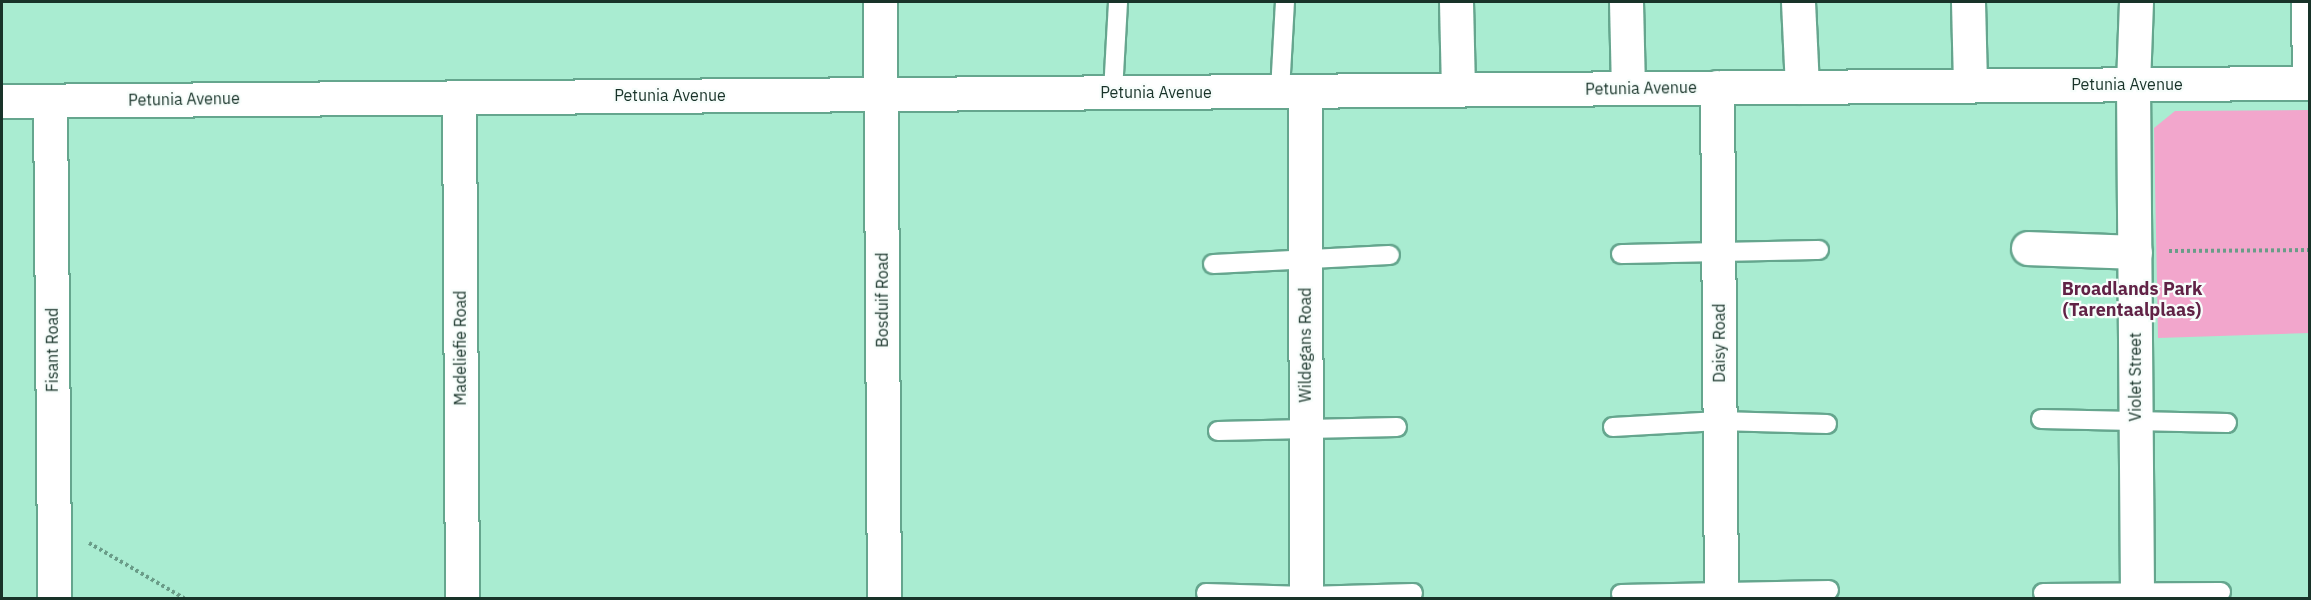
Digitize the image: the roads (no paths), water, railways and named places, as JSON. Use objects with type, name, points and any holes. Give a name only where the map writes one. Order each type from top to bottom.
[{"type":"street","name":"Bosduif Road","points":[[880,2],[884,598]]},
{"type":"street","points":[[1456,2],[1458,89]]},
{"type":"street","points":[[1626,2],[1628,88]]},
{"type":"street","points":[[1798,2],[1802,87]]},
{"type":"street","points":[[1968,2],[1970,85]]},
{"type":"street","name":"Violet Street","points":[[2136,2],[2133,84],[2137,596]]},
{"type":"street","points":[[2308,2],[2309,83]]},
{"type":"street","name":"Petunia Avenue","points":[[2,101],[2309,83]]},
{"type":"street","name":"Daisy Road","points":[[1717,87],[1721,596]]},
{"type":"street","name":"Wildegans Road","points":[[1292,91],[1305,258],[1306,597]]},
{"type":"street","name":"Madeliefie Road","points":[[459,97],[462,598]]},
{"type":"street","name":"Fisant Road","points":[[50,100],[54,598]]},
{"type":"street","points":[[2028,248],[2135,252]]},
{"type":"lane","points":[[1113,92],[1118,2]]},
{"type":"lane","points":[[1285,2],[1292,91]]},
{"type":"lane","points":[[1621,254],[1819,249]]},
{"type":"lane","points":[[1213,264],[1390,255]]},
{"type":"lane","points":[[2041,419],[2227,423]]},
{"type":"lane","points":[[1613,427],[1719,421],[1827,424]]},
{"type":"lane","points":[[1218,431],[1397,427]]},
{"type":"lane","points":[[1621,594],[1721,596],[1829,590]]},
{"type":"lane","points":[[2043,593],[2137,596],[2221,592]]},
{"type":"lane","points":[[1206,593],[1306,597],[1413,593]]},
{"type":"district","name":"Broadlands Park (Tarentaalplaas)","points":[[2132,300]]}]
